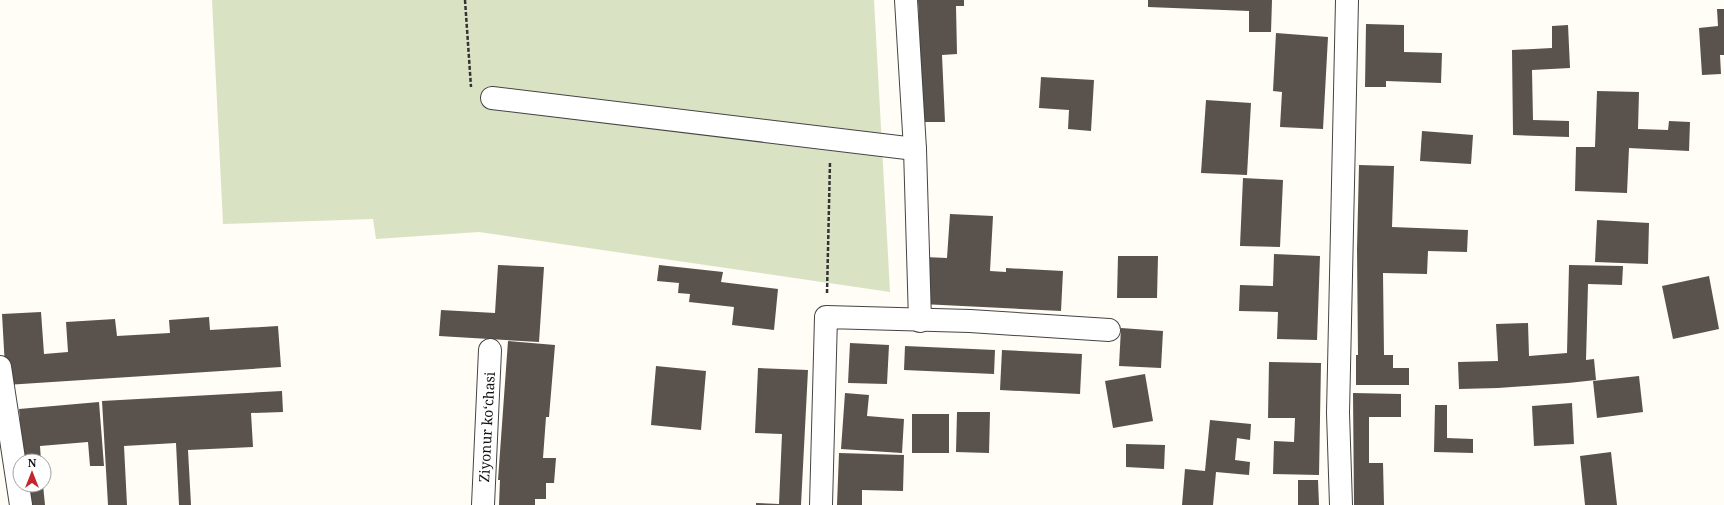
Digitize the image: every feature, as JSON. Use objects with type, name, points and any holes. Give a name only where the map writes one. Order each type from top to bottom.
[{"type":"street","points":[[906,0],[915,149],[920,321]]},
{"type":"street","points":[[1341,505],[1338,413],[1347,0]]},
{"type":"street","points":[[492,98],[915,149]]},
{"type":"street","points":[[821,505],[826,318],[970,321],[1109,330]]},
{"type":"street","name":"Ziyonur koʻchasi","points":[[483,505],[490,350]]},
{"type":"street","points":[[0,367],[21,505]]},
{"type":"green space","points":[[212,0],[874,0],[890,292],[479,232],[376,239],[373,219],[223,224]]},
{"type":"building","points":[[918,0],[964,0],[964,6],[956,6],[957,54],[942,55],[945,122],[923,122]]},
{"type":"building","points":[[1148,0],[1272,0],[1271,32],[1249,32],[1249,11],[1148,7]]},
{"type":"building","points":[[1717,9],[1724,9],[1724,55],[1720,55],[1721,74],[1702,75],[1699,28],[1718,26]]},
{"type":"building","points":[[1366,24],[1404,25],[1404,52],[1442,53],[1441,83],[1386,81],[1386,87],[1365,87]]},
{"type":"building","points":[[1568,25],[1570,68],[1532,70],[1533,120],[1569,121],[1569,137],[1513,135],[1512,50],[1552,48],[1552,26]]},
{"type":"building","points":[[1276,33],[1328,37],[1323,129],[1280,127],[1282,92],[1273,91]]},
{"type":"building","points":[[1041,77],[1094,80],[1091,131],[1068,129],[1069,110],[1039,108]]},
{"type":"building","points":[[1597,91],[1639,92],[1638,129],[1668,130],[1669,121],[1690,122],[1689,151],[1629,148],[1627,193],[1575,191],[1576,147],[1595,147]]},
{"type":"building","points":[[1206,100],[1251,103],[1247,175],[1201,173]]},
{"type":"building","points":[[1422,131],[1473,135],[1471,164],[1420,161]]},
{"type":"building","points":[[1359,165],[1394,166],[1392,227],[1468,230],[1467,252],[1428,251],[1427,274],[1383,273],[1384,355],[1393,355],[1393,368],[1409,368],[1409,385],[1356,385],[1356,355],[1358,355],[1357,249]]},
{"type":"building","points":[[1243,178],[1283,180],[1280,247],[1240,246]]},
{"type":"building","points":[[950,214],[993,216],[990,271],[1006,272],[1006,268],[1063,271],[1061,311],[922,304],[925,257],[947,258]]},
{"type":"building","points":[[1597,220],[1649,223],[1648,264],[1595,262]]},
{"type":"building","points":[[1274,254],[1320,256],[1317,340],[1277,339],[1278,312],[1239,311],[1240,285],[1273,286]]},
{"type":"building","points":[[1118,256],[1158,256],[1157,298],[1117,298]]},
{"type":"building","points":[[498,265],[544,267],[539,342],[439,336],[441,310],[495,313]]},
{"type":"building","points":[[659,265],[723,272],[721,282],[778,289],[774,330],[732,325],[734,307],[689,302],[690,294],[678,293],[679,283],[657,281]]},
{"type":"building","points":[[1569,265],[1623,266],[1622,285],[1588,284],[1586,360],[1594,359],[1596,380],[1498,388],[1459,389],[1458,362],[1498,361],[1496,324],[1528,323],[1529,356],[1567,353]]},
{"type":"building","points":[[1709,276],[1719,329],[1673,339],[1662,286]]},
{"type":"building","points":[[41,312],[44,354],[68,352],[66,322],[115,319],[117,336],[170,333],[169,320],[209,317],[210,330],[278,326],[281,367],[6,385],[2,314]]},
{"type":"building","points":[[1121,328],[1163,331],[1161,368],[1119,366]]},
{"type":"building","points":[[508,341],[555,345],[549,417],[546,417],[543,458],[556,458],[554,483],[546,483],[546,499],[535,499],[535,505],[499,505],[500,480],[498,480]]},
{"type":"building","points":[[850,343],[889,345],[887,384],[848,383]]},
{"type":"building","points":[[905,346],[995,350],[994,374],[904,370]]},
{"type":"building","points":[[1002,350],[1082,354],[1080,394],[1000,390]]},
{"type":"building","points":[[1269,362],[1321,363],[1319,475],[1273,474],[1274,441],[1294,442],[1295,418],[1268,418]]},
{"type":"building","points":[[656,366],[706,371],[701,430],[651,425]]},
{"type":"building","points":[[758,368],[808,370],[801,505],[756,505],[756,503],[779,504],[782,434],[755,433]]},
{"type":"building","points":[[1145,374],[1153,421],[1113,428],[1105,381]]},
{"type":"building","points":[[1639,376],[1643,412],[1597,418],[1593,381]]},
{"type":"building","points":[[282,391],[283,412],[251,413],[253,447],[188,450],[191,505],[179,505],[176,443],[124,446],[127,505],[108,505],[102,401]]},
{"type":"building","points":[[845,393],[869,395],[867,416],[904,419],[902,453],[841,449]]},
{"type":"building","points":[[1353,393],[1401,394],[1401,417],[1369,417],[1369,463],[1383,463],[1384,505],[1354,505]]},
{"type":"building","points":[[99,402],[104,466],[90,466],[88,442],[40,446],[40,453],[22,453],[19,409]]},
{"type":"building","points":[[1572,403],[1574,444],[1534,446],[1532,406]]},
{"type":"building","points":[[1435,405],[1447,405],[1447,438],[1473,439],[1473,453],[1434,452]]},
{"type":"building","points":[[957,412],[990,412],[989,453],[956,452]]},
{"type":"building","points":[[912,414],[949,414],[949,453],[912,453]]},
{"type":"building","points":[[1210,420],[1251,424],[1250,440],[1237,438],[1235,460],[1250,462],[1249,475],[1216,472],[1213,505],[1182,505],[1185,469],[1205,471]]},
{"type":"building","points":[[1126,444],[1165,445],[1164,469],[1126,467]]},
{"type":"building","points":[[1611,452],[1617,505],[1585,505],[1580,456]]},
{"type":"building","points":[[839,453],[904,455],[903,491],[862,490],[862,505],[837,505]]},
{"type":"building","points":[[1298,480],[1318,480],[1319,505],[1298,505]]},
{"type":"building","points":[[25,493],[44,493],[45,505],[26,505]]}]
